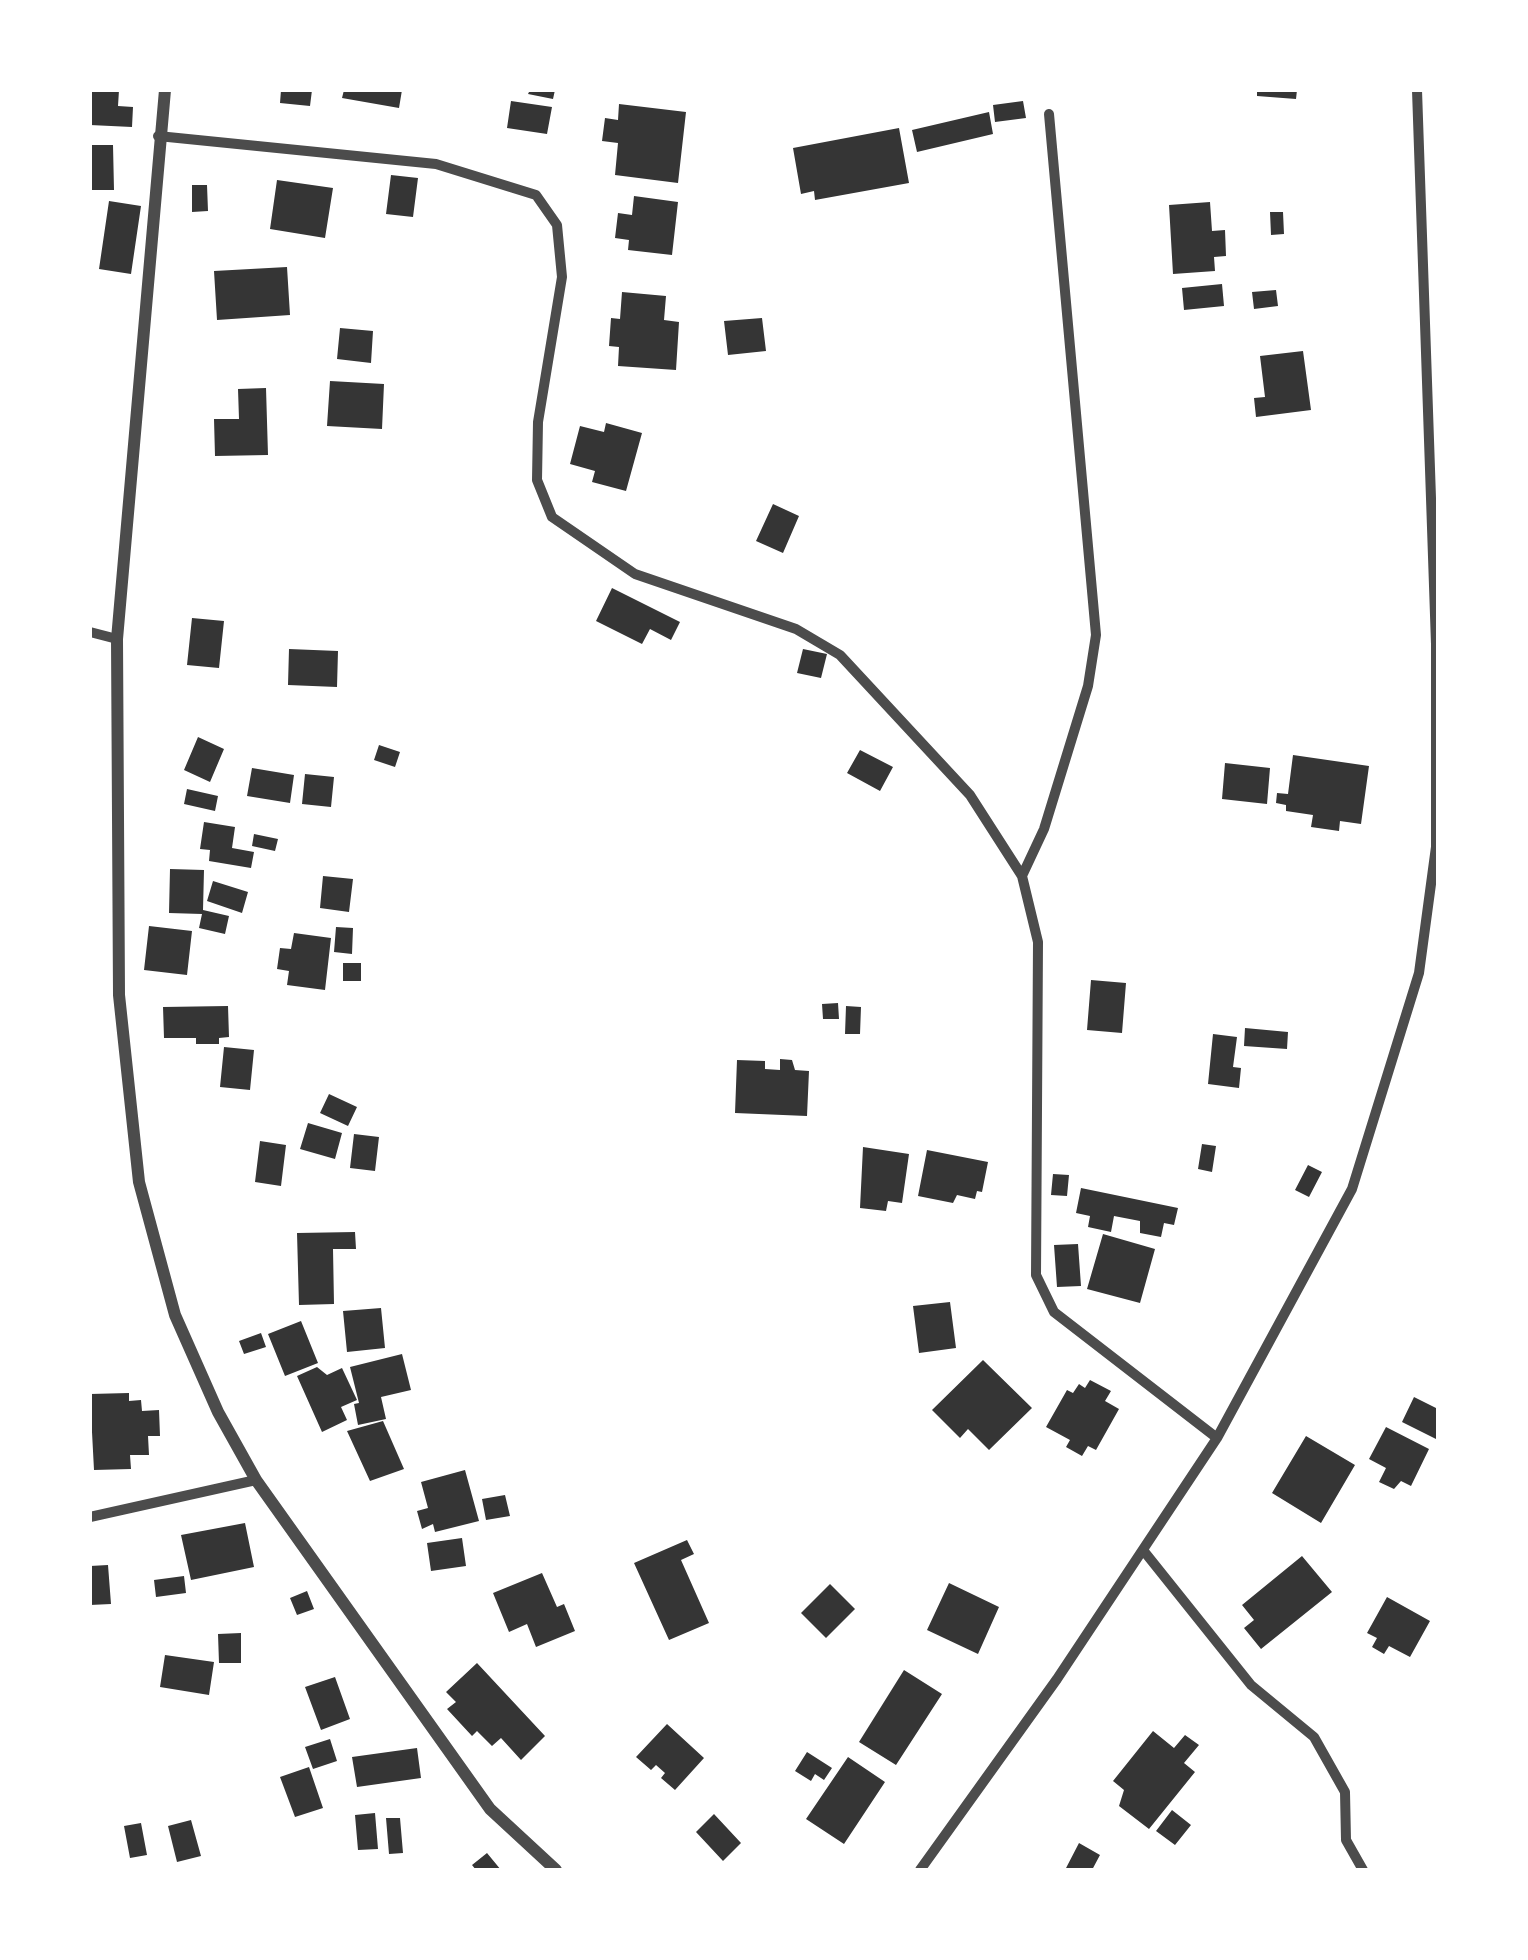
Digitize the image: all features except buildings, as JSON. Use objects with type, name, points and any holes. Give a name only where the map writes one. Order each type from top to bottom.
[{"type":"street","points":[[165,90],[158,136],[118,639],[119,995],[139,1182],[175,1315],[218,1412],[256,1480],[490,1808],[556,1870]]},
{"type":"street","points":[[920,1870],[1218,1438],[1352,1189],[1419,973],[1436,847],[1436,644],[1417,90]]},
{"type":"street","points":[[1022,876],[1044,829],[1088,686],[1096,635],[1049,114]]},
{"type":"street","points":[[158,136],[436,164],[536,195],[557,225],[562,278],[538,422],[538,480],[552,517],[635,574],[796,629],[840,655],[970,796],[1022,876],[1038,942],[1036,1274],[1054,1312],[1218,1438]]},
{"type":"street","points":[[90,632],[118,639]]},
{"type":"street","points":[[90,1517],[256,1480]]},
{"type":"street","points":[[1143,1550],[1252,1685],[1314,1737],[1345,1792],[1346,1840],[1363,1870]]}]
